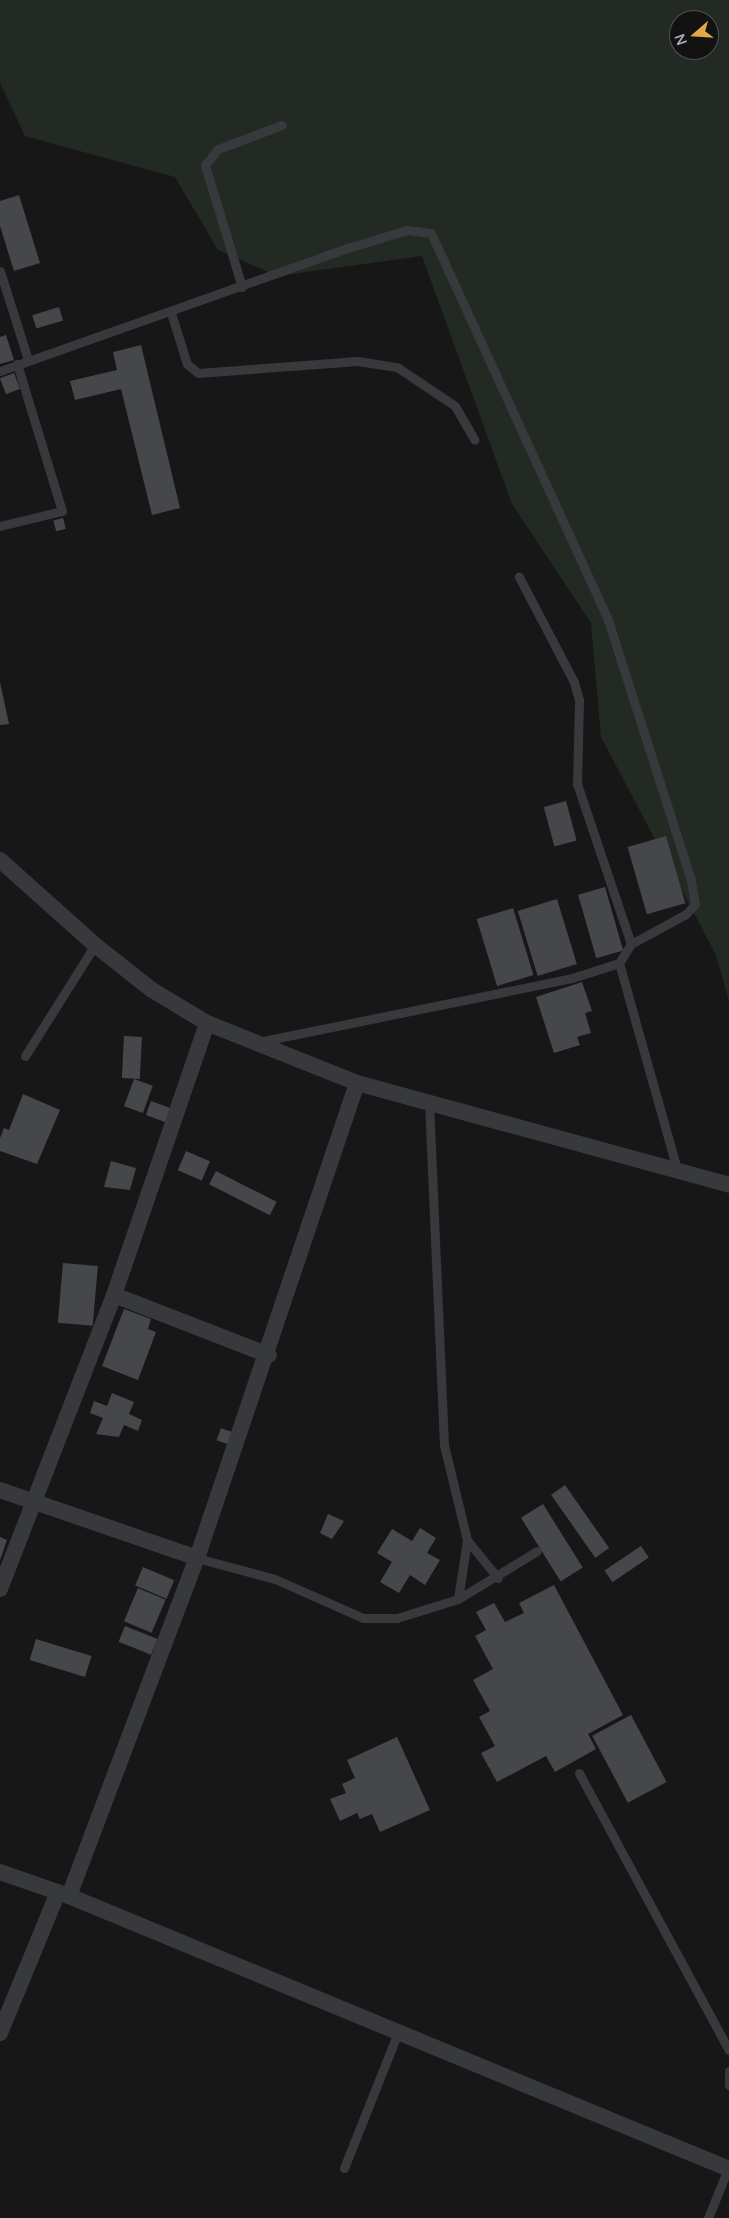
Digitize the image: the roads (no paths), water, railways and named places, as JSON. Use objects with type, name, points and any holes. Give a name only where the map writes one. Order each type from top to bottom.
[{"type":"street","points":[[0,860],[94,945],[152,990],[207,1023],[357,1083],[729,1185]]},
{"type":"street","points":[[0,1589],[33,1498],[114,1295],[207,1023]]},
{"type":"street","points":[[0,2033],[64,1894],[197,1558],[269,1355],[357,1083]]},
{"type":"street","points":[[114,1295],[269,1355]]},
{"type":"street","points":[[0,1490],[33,1498],[197,1558]]},
{"type":"street","points":[[0,1872],[64,1894],[729,2168]]},
{"type":"lane","points":[[242,287],[205,165],[218,149],[282,125]]},
{"type":"lane","points":[[0,371],[407,230],[424,230],[438,241],[612,627],[691,880],[695,904],[686,914],[631,944],[619,963],[572,978],[282,1041],[253,1042]]},
{"type":"lane","points":[[0,271],[28,360]]},
{"type":"lane","points":[[171,313],[187,364],[198,373],[358,360],[397,367],[455,406],[475,440]]},
{"type":"lane","points":[[0,526],[54,515],[63,505],[17,364]]},
{"type":"lane","points":[[519,577],[574,682],[579,700],[577,784],[631,944]]},
{"type":"lane","points":[[25,1056],[94,945]]},
{"type":"lane","points":[[619,963],[677,1170]]},
{"type":"lane","points":[[429,1102],[444,1445],[467,1540],[458,1599]]},
{"type":"lane","points":[[467,1540],[498,1578]]},
{"type":"lane","points":[[197,1558],[276,1579],[363,1618],[397,1618],[458,1599],[498,1578],[536,1551]]},
{"type":"lane","points":[[579,1773],[729,2050]]},
{"type":"lane","points":[[344,2168],[398,2032]]},
{"type":"lane","points":[[729,2071],[729,2085]]},
{"type":"lane","points":[[708,2218],[729,2168]]}]
